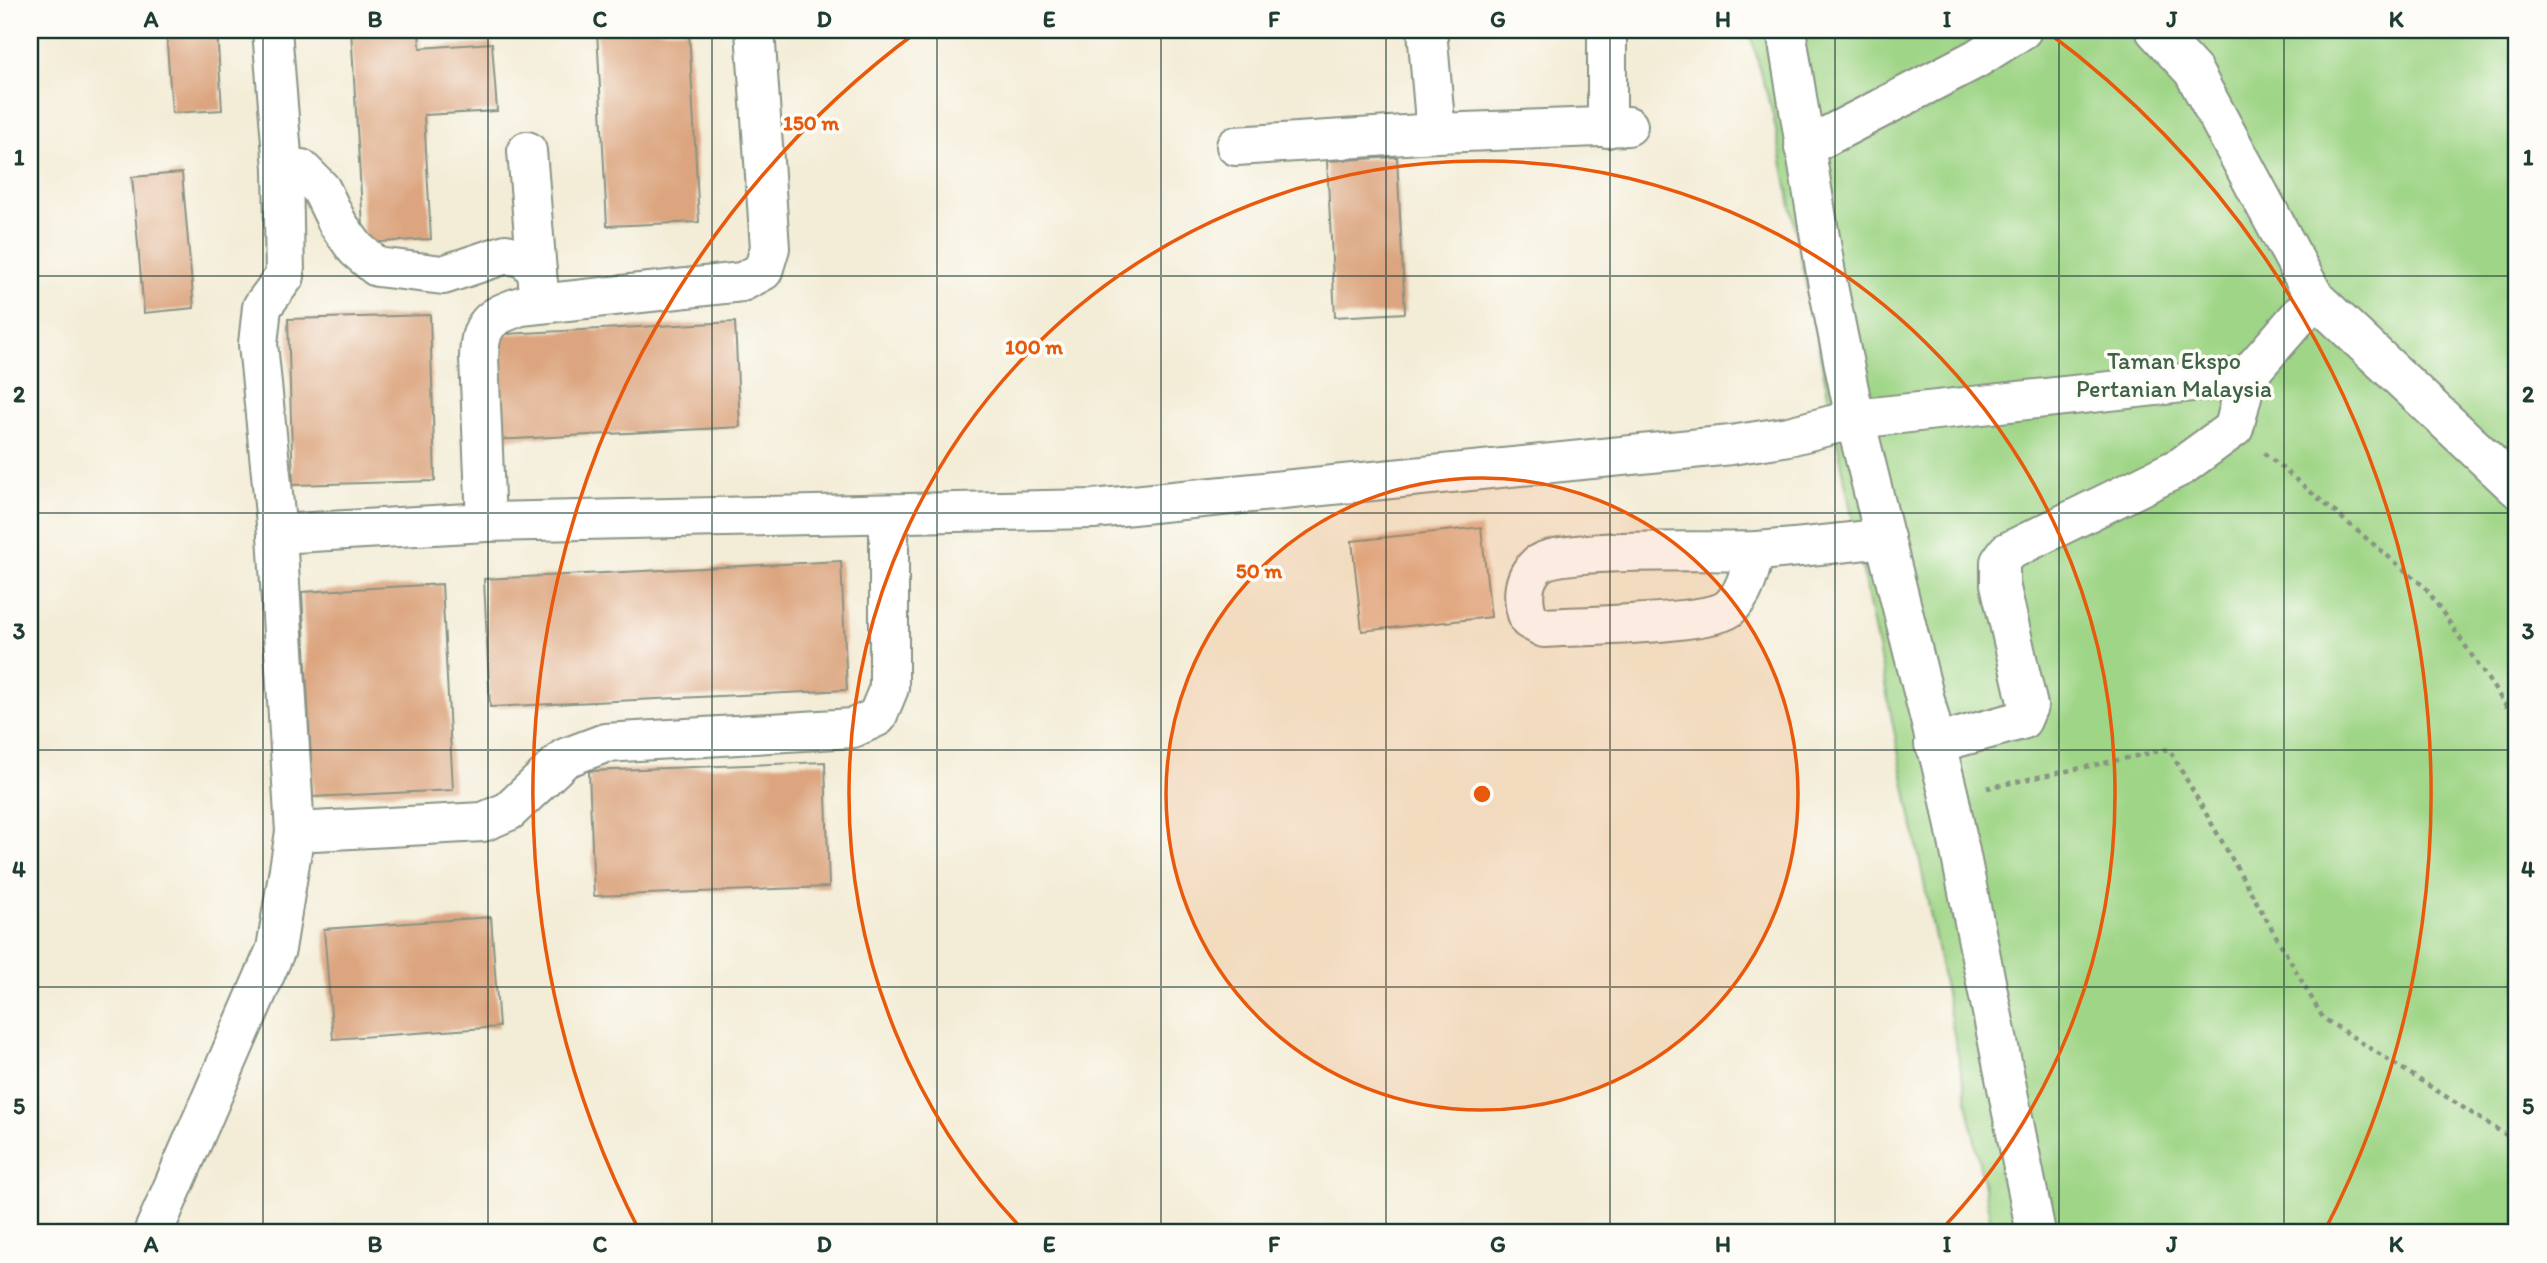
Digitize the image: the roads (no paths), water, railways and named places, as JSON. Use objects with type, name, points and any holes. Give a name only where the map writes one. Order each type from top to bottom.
[{"type":"street","points":[[153,1233],[276,949],[295,832],[277,534],[258,344],[262,306],[285,276],[283,168],[272,30]]},
{"type":"street","points":[[486,522],[480,335],[490,319],[538,288],[742,282],[763,271],[770,248],[755,30]]},
{"type":"street","points":[[1427,30],[1436,133]]},
{"type":"street","points":[[1236,146],[1436,133],[1618,127],[1608,30]]},
{"type":"street","points":[[1786,30],[1855,419],[1949,796],[2036,1233]]},
{"type":"street","points":[[1802,30],[1802,132]]},
{"type":"street","points":[[1802,132],[1976,59],[2022,30]]},
{"type":"street","points":[[2155,30],[2193,71],[2315,298],[2517,488]]},
{"type":"street","points":[[527,151],[538,288]]},
{"type":"street","points":[[283,168],[301,169],[321,189],[338,224],[356,250],[377,267],[443,275],[506,254],[525,258],[538,288]]},
{"type":"street","points":[[1934,744],[2022,720],[2028,706],[2000,584],[2000,562],[2007,552],[2182,466],[2234,428],[2247,376],[2315,298]]},
{"type":"street","points":[[277,534],[486,522],[1093,509],[1731,445],[1789,436],[1855,419],[2247,376]]},
{"type":"street","points":[[295,832],[483,822],[509,810],[565,758],[606,744],[853,728],[877,717],[889,688],[889,514]]},
{"type":"street","points":[[1755,551],[1747,582],[1727,609],[1699,617],[1544,628],[1528,620],[1523,603],[1526,580],[1538,564],[1556,558],[1645,551],[1755,551],[1885,538]]},
{"type":"park label","name":"Taman Ekspo Pertanian Malaysia","points":[[2174,374]]}]
